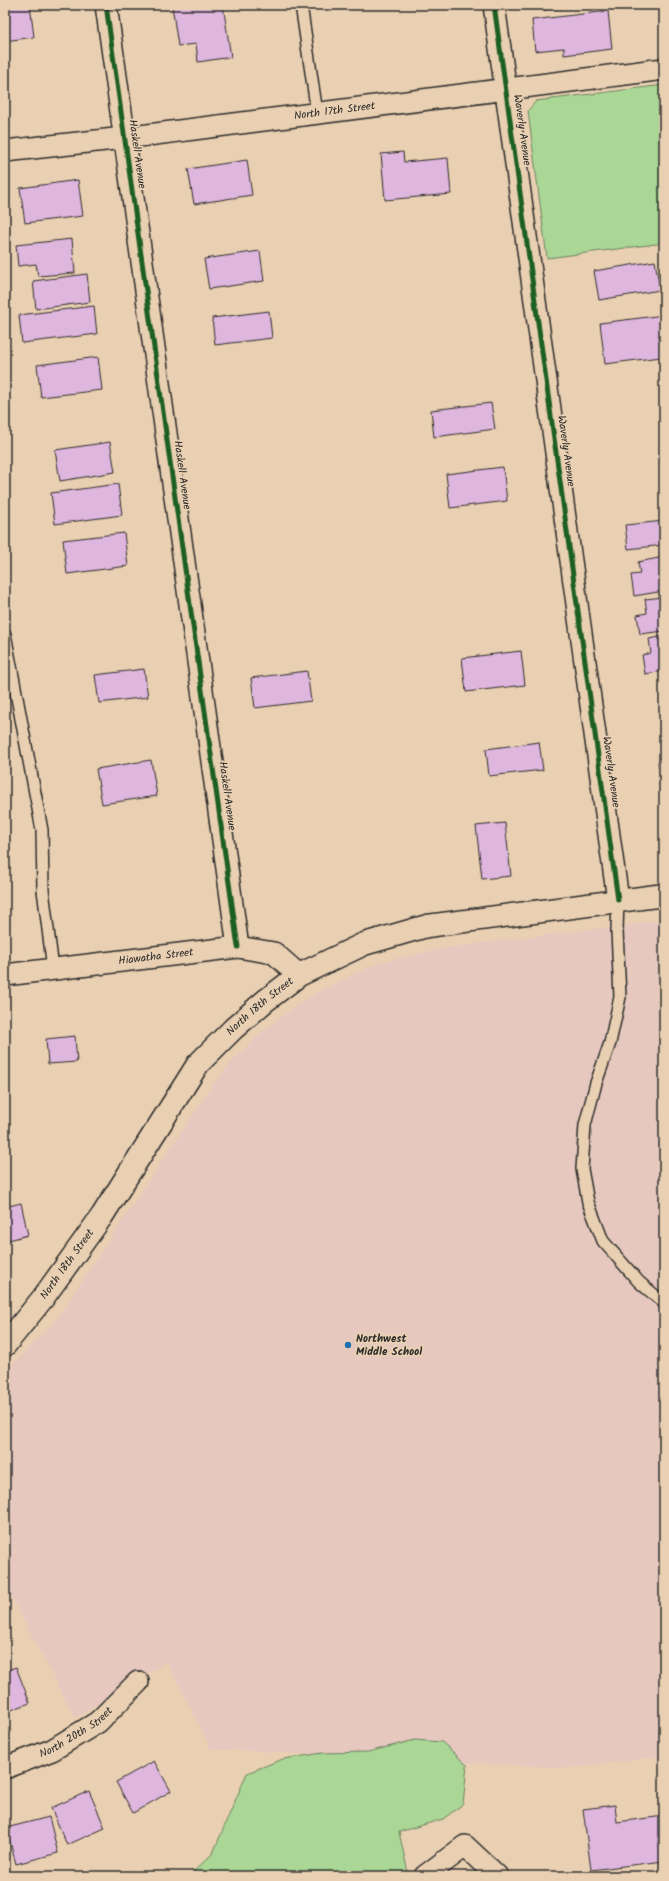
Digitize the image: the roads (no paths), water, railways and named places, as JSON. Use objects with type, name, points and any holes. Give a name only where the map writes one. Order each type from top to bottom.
[{"type":"main road","name":"North 18th Street","points":[[5,1345],[43,1298],[102,1216],[198,1064],[232,1029],[299,975],[364,944],[427,926],[664,895]]},
{"type":"street","name":"Haskell Avenue","points":[[106,5],[238,947]]},
{"type":"street","name":"Waverly Avenue","points":[[494,5],[618,900]]},
{"type":"street","name":"North 17th Street","points":[[5,151],[124,138],[664,69]]},
{"type":"street","name":"Hiawatha Street","points":[[5,975],[238,947],[274,953],[299,975]]},
{"type":"street","name":"North 20th Street","points":[[5,1768],[52,1750],[98,1722],[138,1682]]},
{"type":"street","points":[[425,1876],[465,1846],[497,1876]]},
{"type":"lane","points":[[301,5],[317,113]]},
{"type":"lane","points":[[5,634],[42,830],[43,890],[53,969]]},
{"type":"lane","points":[[618,900],[617,931],[620,997],[610,1043],[596,1083],[585,1125],[582,1169],[588,1202],[603,1241],[638,1282],[664,1304]]},
{"type":"place","name":"Northwest Middle School","points":[[348,1345]]}]
